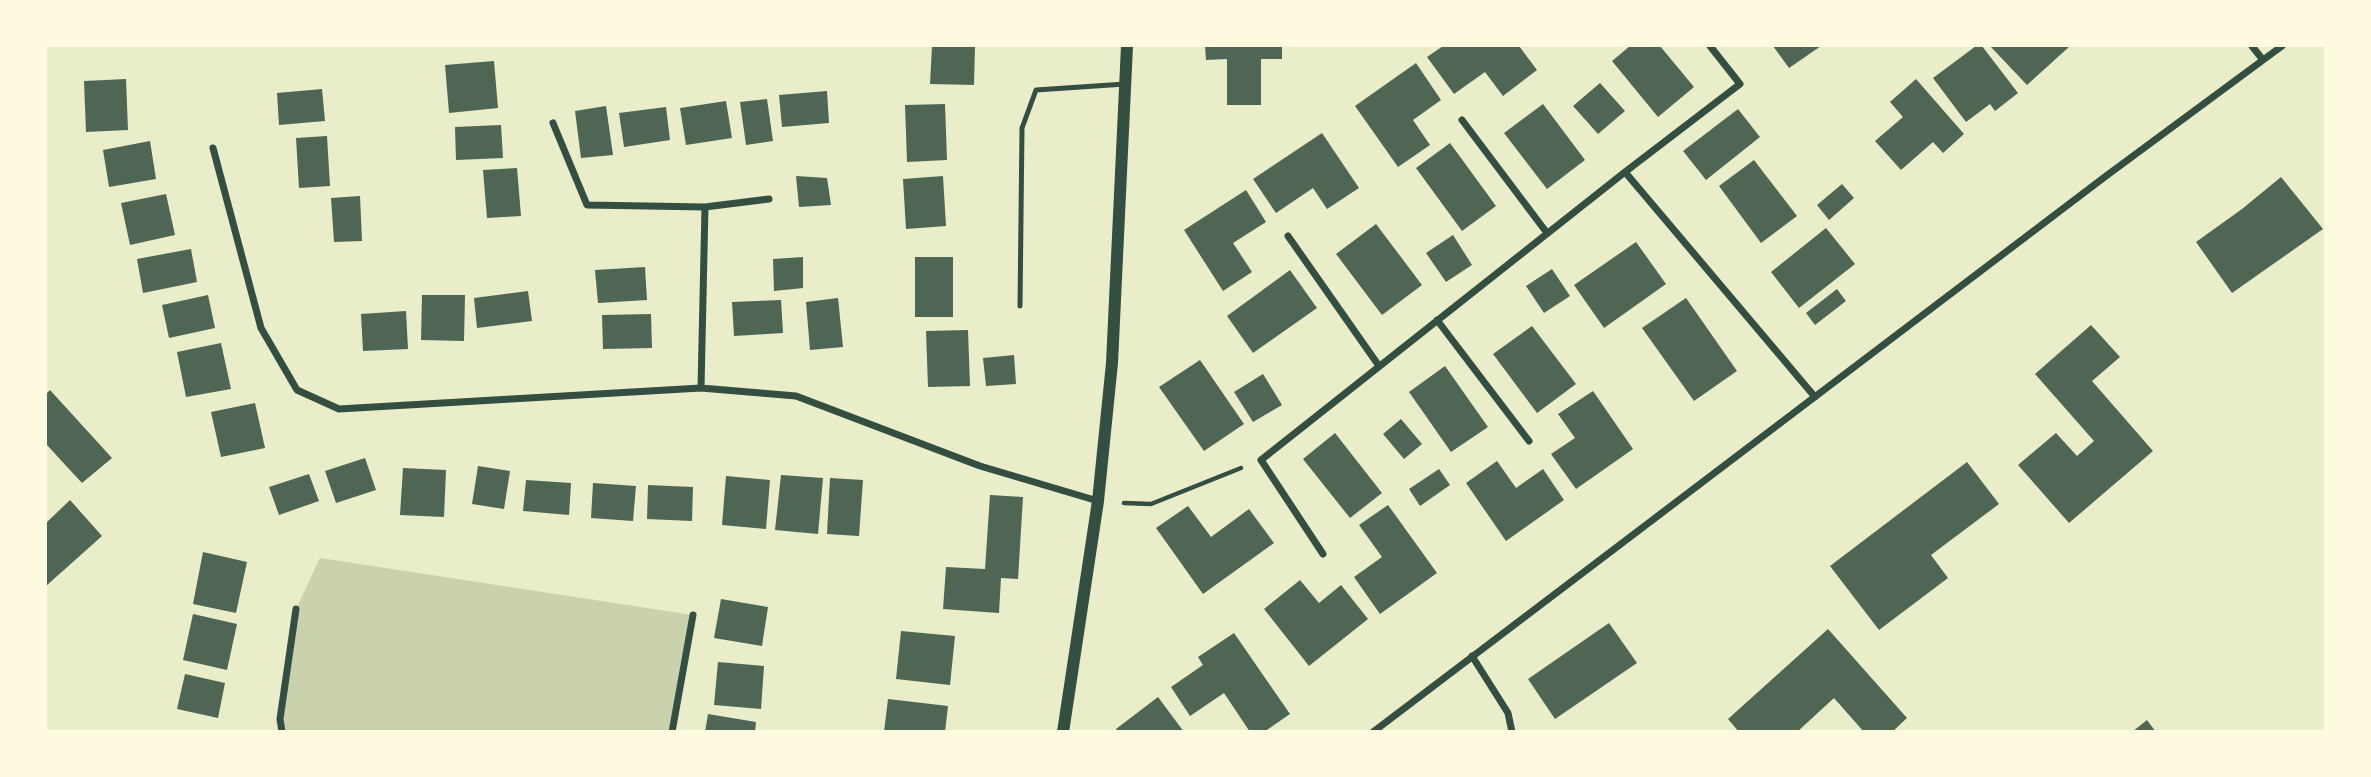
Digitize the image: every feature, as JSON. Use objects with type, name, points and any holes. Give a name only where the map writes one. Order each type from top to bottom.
[{"type":"street","points":[[1063,732],[1098,501],[1112,363],[1127,46]]},
{"type":"street","points":[[1322,554],[1261,460],[1740,83],[1710,46]]},
{"type":"street","points":[[2252,46],[2263,60]]},
{"type":"street","points":[[1373,732],[2106,176],[2282,46]]},
{"type":"street","points":[[1462,120],[1547,233]]},
{"type":"street","points":[[553,123],[587,205],[705,207],[769,199]]},
{"type":"street","points":[[213,148],[261,328],[297,390],[339,409],[701,388],[796,396],[980,466],[1098,501]]},
{"type":"street","points":[[1625,172],[1815,397]]},
{"type":"street","points":[[701,388],[705,207]]},
{"type":"street","points":[[1288,236],[1379,366]]},
{"type":"street","points":[[1437,320],[1529,441]]},
{"type":"street","points":[[282,732],[280,719],[296,609]]},
{"type":"street","points":[[673,732],[693,615]]},
{"type":"street","points":[[1472,656],[1508,713],[1512,732]]},
{"type":"lane","points":[[1020,306],[1022,128],[1036,90],[1125,84]]},
{"type":"path","points":[[1098,501],[1151,504],[1261,460]]},
{"type":"green space","points":[[320,558],[693,615],[672,731],[282,732],[296,609]]},
{"type":"building","points":[[932,46],[975,46],[974,85],[930,84]]},
{"type":"building","points":[[1205,46],[1282,46],[1282,59],[1261,59],[1261,105],[1227,105],[1227,59],[1206,60]]},
{"type":"building","points":[[1443,46],[1519,46],[1537,70],[1503,96],[1485,72],[1454,94],[1427,57]]},
{"type":"building","points":[[1630,46],[1660,46],[1694,87],[1658,117],[1612,61]]},
{"type":"building","points":[[1773,46],[1821,46],[1789,68]]},
{"type":"building","points":[[1976,46],[1982,46],[2018,93],[1995,111],[1990,104],[1966,122],[1933,78]]},
{"type":"building","points":[[1990,46],[2070,46],[2027,85]]},
{"type":"building","points":[[494,61],[498,108],[449,113],[445,65]]},
{"type":"building","points":[[1416,63],[1441,100],[1413,120],[1430,145],[1398,167],[1355,106]]},
{"type":"building","points":[[126,79],[128,130],[86,132],[84,81]]},
{"type":"building","points":[[1916,79],[1964,134],[1943,153],[1933,142],[1901,170],[1875,141],[1903,117],[1890,102]]},
{"type":"building","points":[[1600,83],[1625,111],[1598,134],[1573,106]]},
{"type":"building","points":[[322,89],[325,121],[279,125],[277,93]]},
{"type":"building","points":[[827,91],[829,123],[782,127],[779,95]]},
{"type":"building","points":[[767,99],[773,141],[746,145],[740,102]]},
{"type":"building","points":[[726,101],[732,138],[686,145],[680,108]]},
{"type":"building","points":[[945,104],[947,160],[907,162],[905,105]]},
{"type":"building","points":[[1543,104],[1585,160],[1547,189],[1504,133]]},
{"type":"building","points":[[606,106],[613,155],[581,158],[575,111]]},
{"type":"building","points":[[666,107],[670,140],[624,147],[619,113]]},
{"type":"building","points":[[1738,109],[1760,137],[1706,180],[1683,151]]},
{"type":"building","points":[[501,125],[503,158],[456,160],[455,127]]},
{"type":"building","points":[[1322,133],[1359,188],[1327,209],[1313,188],[1276,213],[1253,179]]},
{"type":"building","points":[[327,136],[330,186],[299,188],[296,138]]},
{"type":"building","points":[[150,141],[156,179],[109,187],[103,150]]},
{"type":"building","points":[[1450,143],[1496,206],[1462,231],[1416,168]]},
{"type":"building","points":[[1754,160],[1797,216],[1761,243],[1719,186]]},
{"type":"building","points":[[517,168],[521,216],[487,218],[483,170]]},
{"type":"building","points":[[796,176],[827,178],[831,205],[799,207]]},
{"type":"building","points":[[943,176],[946,226],[906,229],[903,179]]},
{"type":"building","points":[[2281,177],[2323,229],[2232,293],[2196,242]]},
{"type":"building","points":[[1842,184],[1854,198],[1829,220],[1817,205]]},
{"type":"building","points":[[1246,190],[1266,222],[1233,243],[1252,272],[1223,291],[1184,230]]},
{"type":"building","points":[[166,194],[175,235],[130,245],[121,203]]},
{"type":"building","points":[[360,196],[362,241],[334,242],[331,198]]},
{"type":"building","points":[[1376,224],[1422,285],[1382,315],[1336,254]]},
{"type":"building","points":[[1826,228],[1855,264],[1799,308],[1771,272]]},
{"type":"building","points":[[1453,235],[1472,265],[1446,282],[1426,253]]},
{"type":"building","points":[[1636,242],[1666,284],[1604,328],[1574,285]]},
{"type":"building","points":[[191,249],[197,282],[143,293],[137,259]]},
{"type":"building","points":[[803,257],[803,288],[774,291],[773,259]]},
{"type":"building","points":[[915,257],[953,257],[953,317],[915,317]]},
{"type":"building","points":[[645,267],[647,300],[598,303],[595,270]]},
{"type":"building","points":[[1552,269],[1570,296],[1544,313],[1526,286]]},
{"type":"building","points":[[1290,270],[1317,308],[1253,353],[1227,316]]},
{"type":"building","points":[[1837,289],[1846,301],[1815,325],[1806,313]]},
{"type":"building","points":[[528,291],[532,321],[477,328],[474,298]]},
{"type":"building","points":[[208,295],[215,328],[169,338],[162,305]]},
{"type":"building","points":[[422,295],[465,295],[464,341],[421,340]]},
{"type":"building","points":[[838,298],[843,347],[810,350],[806,302]]},
{"type":"building","points":[[1686,298],[1737,371],[1694,401],[1642,328]]},
{"type":"building","points":[[781,300],[783,333],[734,336],[732,302]]},
{"type":"building","points":[[406,311],[408,349],[363,351],[361,314]]},
{"type":"building","points":[[651,314],[652,348],[603,349],[602,315]]},
{"type":"building","points":[[2091,325],[2120,357],[2092,381],[2153,451],[2069,523],[2018,465],[2056,433],[2077,456],[2094,441],[2035,374]]},
{"type":"building","points":[[1532,326],[1576,384],[1537,413],[1493,354]]},
{"type":"building","points":[[968,330],[970,386],[928,387],[926,331]]},
{"type":"building","points":[[221,343],[231,389],[186,397],[177,352]]},
{"type":"building","points":[[1014,355],[1016,384],[986,386],[983,358]]},
{"type":"building","points":[[1200,360],[1244,424],[1204,451],[1159,387]]},
{"type":"building","points":[[1445,366],[1488,427],[1451,452],[1409,392]]},
{"type":"building","points":[[1263,374],[1282,405],[1253,422],[1234,392]]},
{"type":"building","points":[[50,390],[112,458],[82,483],[46,444],[46,394]]},
{"type":"building","points":[[1593,391],[1633,449],[1576,489],[1551,454],[1575,438],[1558,414]]},
{"type":"building","points":[[255,403],[265,448],[221,457],[211,412]]},
{"type":"building","points":[[1401,419],[1422,444],[1404,459],[1383,434]]},
{"type":"building","points":[[1335,433],[1382,493],[1350,518],[1303,459]]},
{"type":"building","points":[[365,458],[376,490],[336,503],[325,471]]},
{"type":"building","points":[[1497,461],[1516,488],[1543,469],[1564,500],[1506,541],[1466,483]]},
{"type":"building","points":[[1967,462],[1999,504],[1931,555],[1948,578],[1879,630],[1830,566]]},
{"type":"building","points":[[478,466],[510,471],[504,509],[472,504]]},
{"type":"building","points":[[403,468],[446,470],[444,517],[400,515]]},
{"type":"building","points":[[1439,469],[1450,485],[1420,506],[1409,489]]},
{"type":"building","points":[[309,474],[319,501],[279,515],[269,487]]},
{"type":"building","points":[[781,475],[823,478],[818,534],[775,530]]},
{"type":"building","points":[[726,476],[770,480],[766,529],[722,525]]},
{"type":"building","points":[[830,478],[863,480],[859,536],[827,534]]},
{"type":"building","points":[[526,480],[571,483],[569,515],[523,511]]},
{"type":"building","points":[[593,483],[636,486],[633,521],[591,518]]},
{"type":"building","points":[[648,485],[693,487],[692,521],[647,519]]},
{"type":"building","points":[[990,495],[1023,497],[1018,579],[1001,578],[999,613],[943,609],[946,567],[985,569]]},
{"type":"building","points":[[70,500],[102,536],[46,586],[46,523]]},
{"type":"building","points":[[1388,505],[1437,573],[1380,614],[1354,577],[1382,557],[1359,525]]},
{"type":"building","points":[[1188,506],[1211,537],[1249,509],[1274,543],[1203,594],[1156,528]]},
{"type":"building","points":[[203,552],[247,562],[236,613],[193,604]]},
{"type":"building","points":[[1300,580],[1319,603],[1341,585],[1368,619],[1309,666],[1264,609]]},
{"type":"building","points":[[721,599],[768,607],[762,646],[714,638]]},
{"type":"building","points":[[193,614],[237,624],[227,670],[183,660]]},
{"type":"building","points":[[1609,623],[1637,663],[1555,719],[1528,679]]},
{"type":"building","points":[[1828,629],[1907,718],[1892,732],[1864,732],[1834,698],[1797,732],[1739,732],[1728,719]]},
{"type":"building","points":[[901,631],[955,636],[950,685],[896,679]]},
{"type":"building","points":[[1234,633],[1290,714],[1264,732],[1250,732],[1224,693],[1190,716],[1171,687],[1203,665],[1198,657]]},
{"type":"building","points":[[718,662],[764,666],[761,709],[714,705]]},
{"type":"building","points":[[185,674],[225,683],[218,718],[177,709]]},
{"type":"building","points":[[1158,697],[1184,732],[1117,732],[1116,729]]},
{"type":"building","points":[[888,699],[948,706],[945,732],[884,732]]},
{"type":"building","points":[[708,714],[756,722],[755,732],[705,732]]},
{"type":"building","points":[[2147,720],[2156,732],[2132,732]]}]
